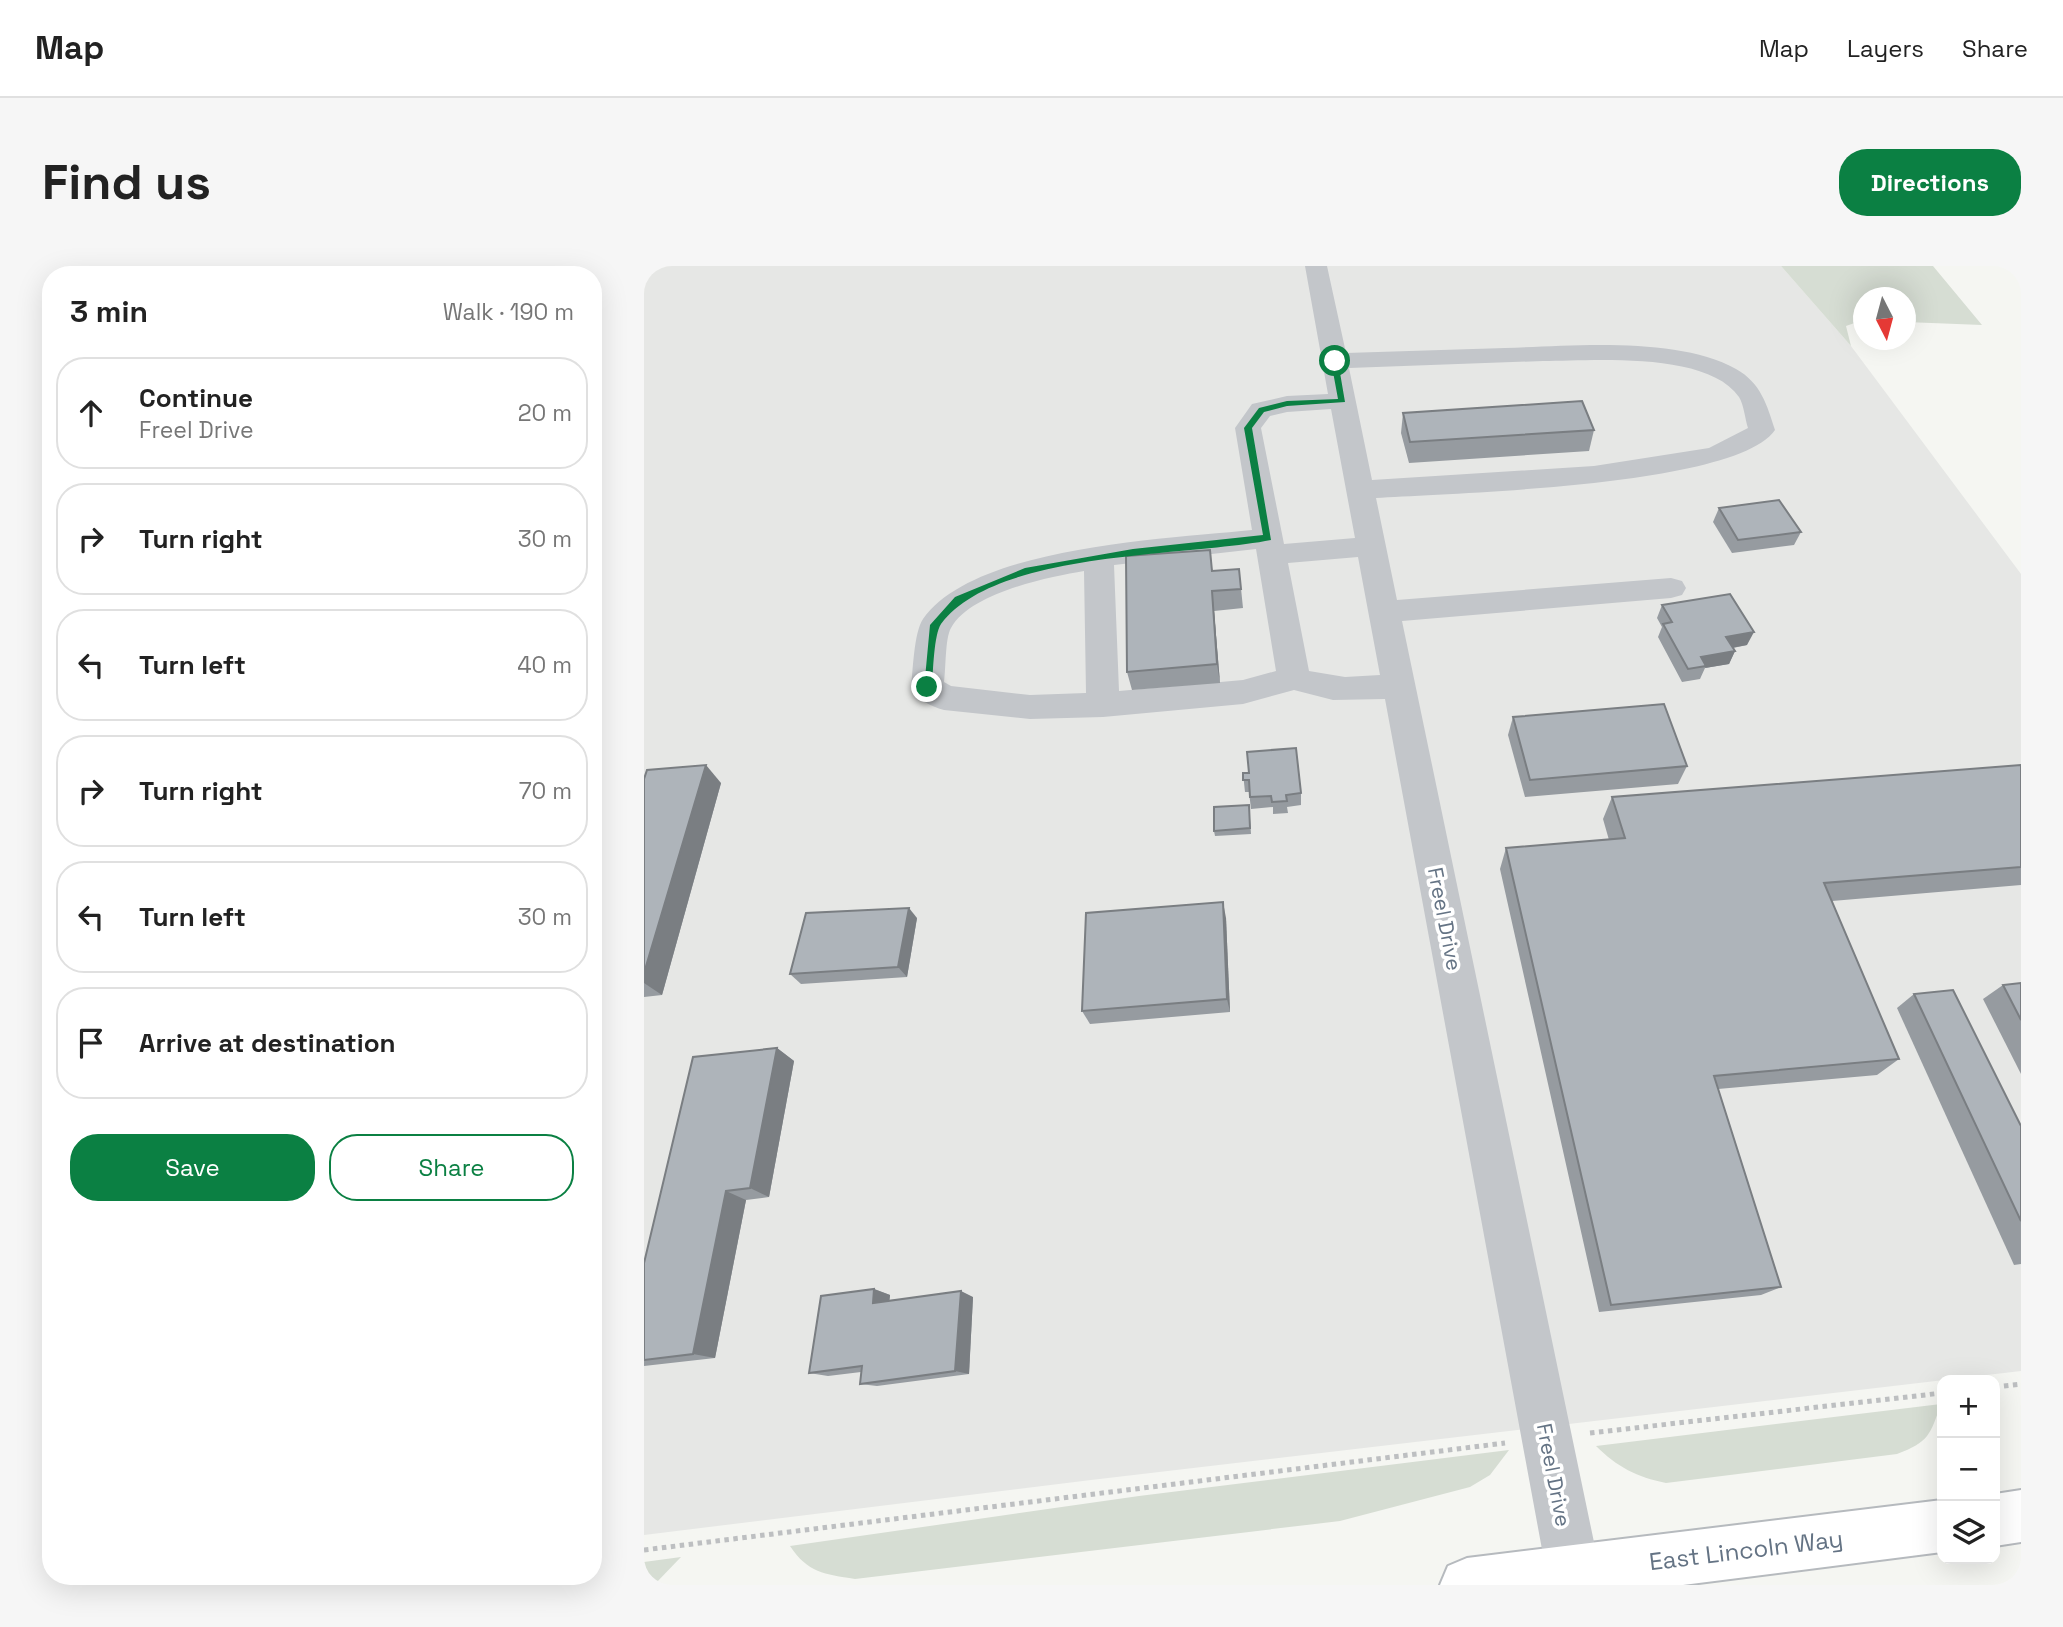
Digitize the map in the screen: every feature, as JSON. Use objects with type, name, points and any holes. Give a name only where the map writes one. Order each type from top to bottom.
[{"type":"main road","points":[[2000,1519],[2021,1516]]},
{"type":"main road","name":"East Lincoln Way","points":[[1467,1585],[1937,1527]]},
{"type":"street","name":"Freel Drive","points":[[1316,266],[1573,1571]]},
{"type":"street","points":[[1335,361],[1543,354],[1642,354],[1686,359],[1728,376],[1751,395],[1762,430],[1752,439],[1715,455],[1594,475],[1360,490]]},
{"type":"street","points":[[1294,678],[1248,428],[1261,410],[1287,404],[1342,401]]},
{"type":"street","points":[[1371,546],[1269,546],[1099,558],[1025,571],[959,600],[934,625],[927,687],[944,698],[1030,707],[1103,705],[1243,692],[1294,678],[1324,689],[1354,690],[1398,686]]},
{"type":"street","points":[[1099,558],[1103,705]]},
{"type":"street","points":[[1384,612],[1671,588]]},
{"type":"path","points":[[2000,1386],[2021,1384]]},
{"type":"path","points":[[644,1550],[1547,1438],[1937,1394]]},
{"type":"shaded area","points":[[644,266],[1781,266],[1851,346],[2021,574],[2021,1371],[1987,1375],[1937,1375],[1937,1381],[644,1535]]},
{"type":"shaded area","points":[[1781,266],[1933,266],[1982,325],[1916,322],[1916,287],[1853,287],[1853,324],[1846,326],[1851,346]]},
{"type":"shaded area","points":[[1937,1404],[1937,1415],[1927,1436],[1897,1454],[1666,1483],[1628,1470],[1596,1446]]},
{"type":"shaded area","points":[[1509,1450],[1490,1475],[1470,1487],[1340,1521],[855,1579],[834,1576],[810,1567],[790,1546],[1139,1496]]},
{"type":"shaded area","points":[[681,1557],[655,1584],[644,1585],[644,1562]]},
{"type":"building","points":[[1582,401],[1594,430],[1410,442],[1403,413]]},
{"type":"building","points":[[1779,500],[1801,532],[1738,540],[1719,508]]},
{"type":"building","points":[[1210,550],[1212,571],[1239,569],[1241,589],[1212,591],[1217,664],[1127,672],[1126,556]]},
{"type":"building","points":[[1730,594],[1754,632],[1726,637],[1735,651],[1701,657],[1706,666],[1688,669],[1663,624],[1672,622],[1662,605]]},
{"type":"building","points":[[1664,704],[1687,766],[1530,780],[1513,717]]},
{"type":"building","points":[[1296,748],[1301,793],[1286,795],[1287,801],[1272,802],[1271,796],[1250,797],[1249,780],[1243,780],[1243,773],[1249,773],[1247,752]]},
{"type":"building","points":[[706,765],[644,973],[644,779],[647,770]]},
{"type":"building","points":[[2021,765],[2021,867],[1824,883],[1899,1059],[1714,1076],[1781,1287],[1611,1305],[1506,848],[1625,838],[1612,797]]},
{"type":"building","points":[[1249,805],[1250,828],[1214,831],[1214,807]]},
{"type":"building","points":[[1223,902],[1227,999],[1082,1011],[1086,913]]},
{"type":"building","points":[[909,908],[898,967],[790,974],[806,913]]},
{"type":"building","points":[[2021,983],[2021,1020],[2003,985]]},
{"type":"building","points":[[1953,990],[2021,1126],[2021,1221],[1914,994]]},
{"type":"building","points":[[777,1048],[750,1188],[726,1191],[693,1354],[644,1360],[644,1263],[693,1057]]},
{"type":"building","points":[[874,1289],[873,1303],[961,1291],[955,1371],[860,1384],[862,1366],[809,1373],[821,1296]]},
{"type":"route","points":[[927,687],[934,625],[959,600],[1025,571],[1133,552],[1268,538],[1248,428],[1261,410],[1287,404],[1342,401],[1335,361]]}]
